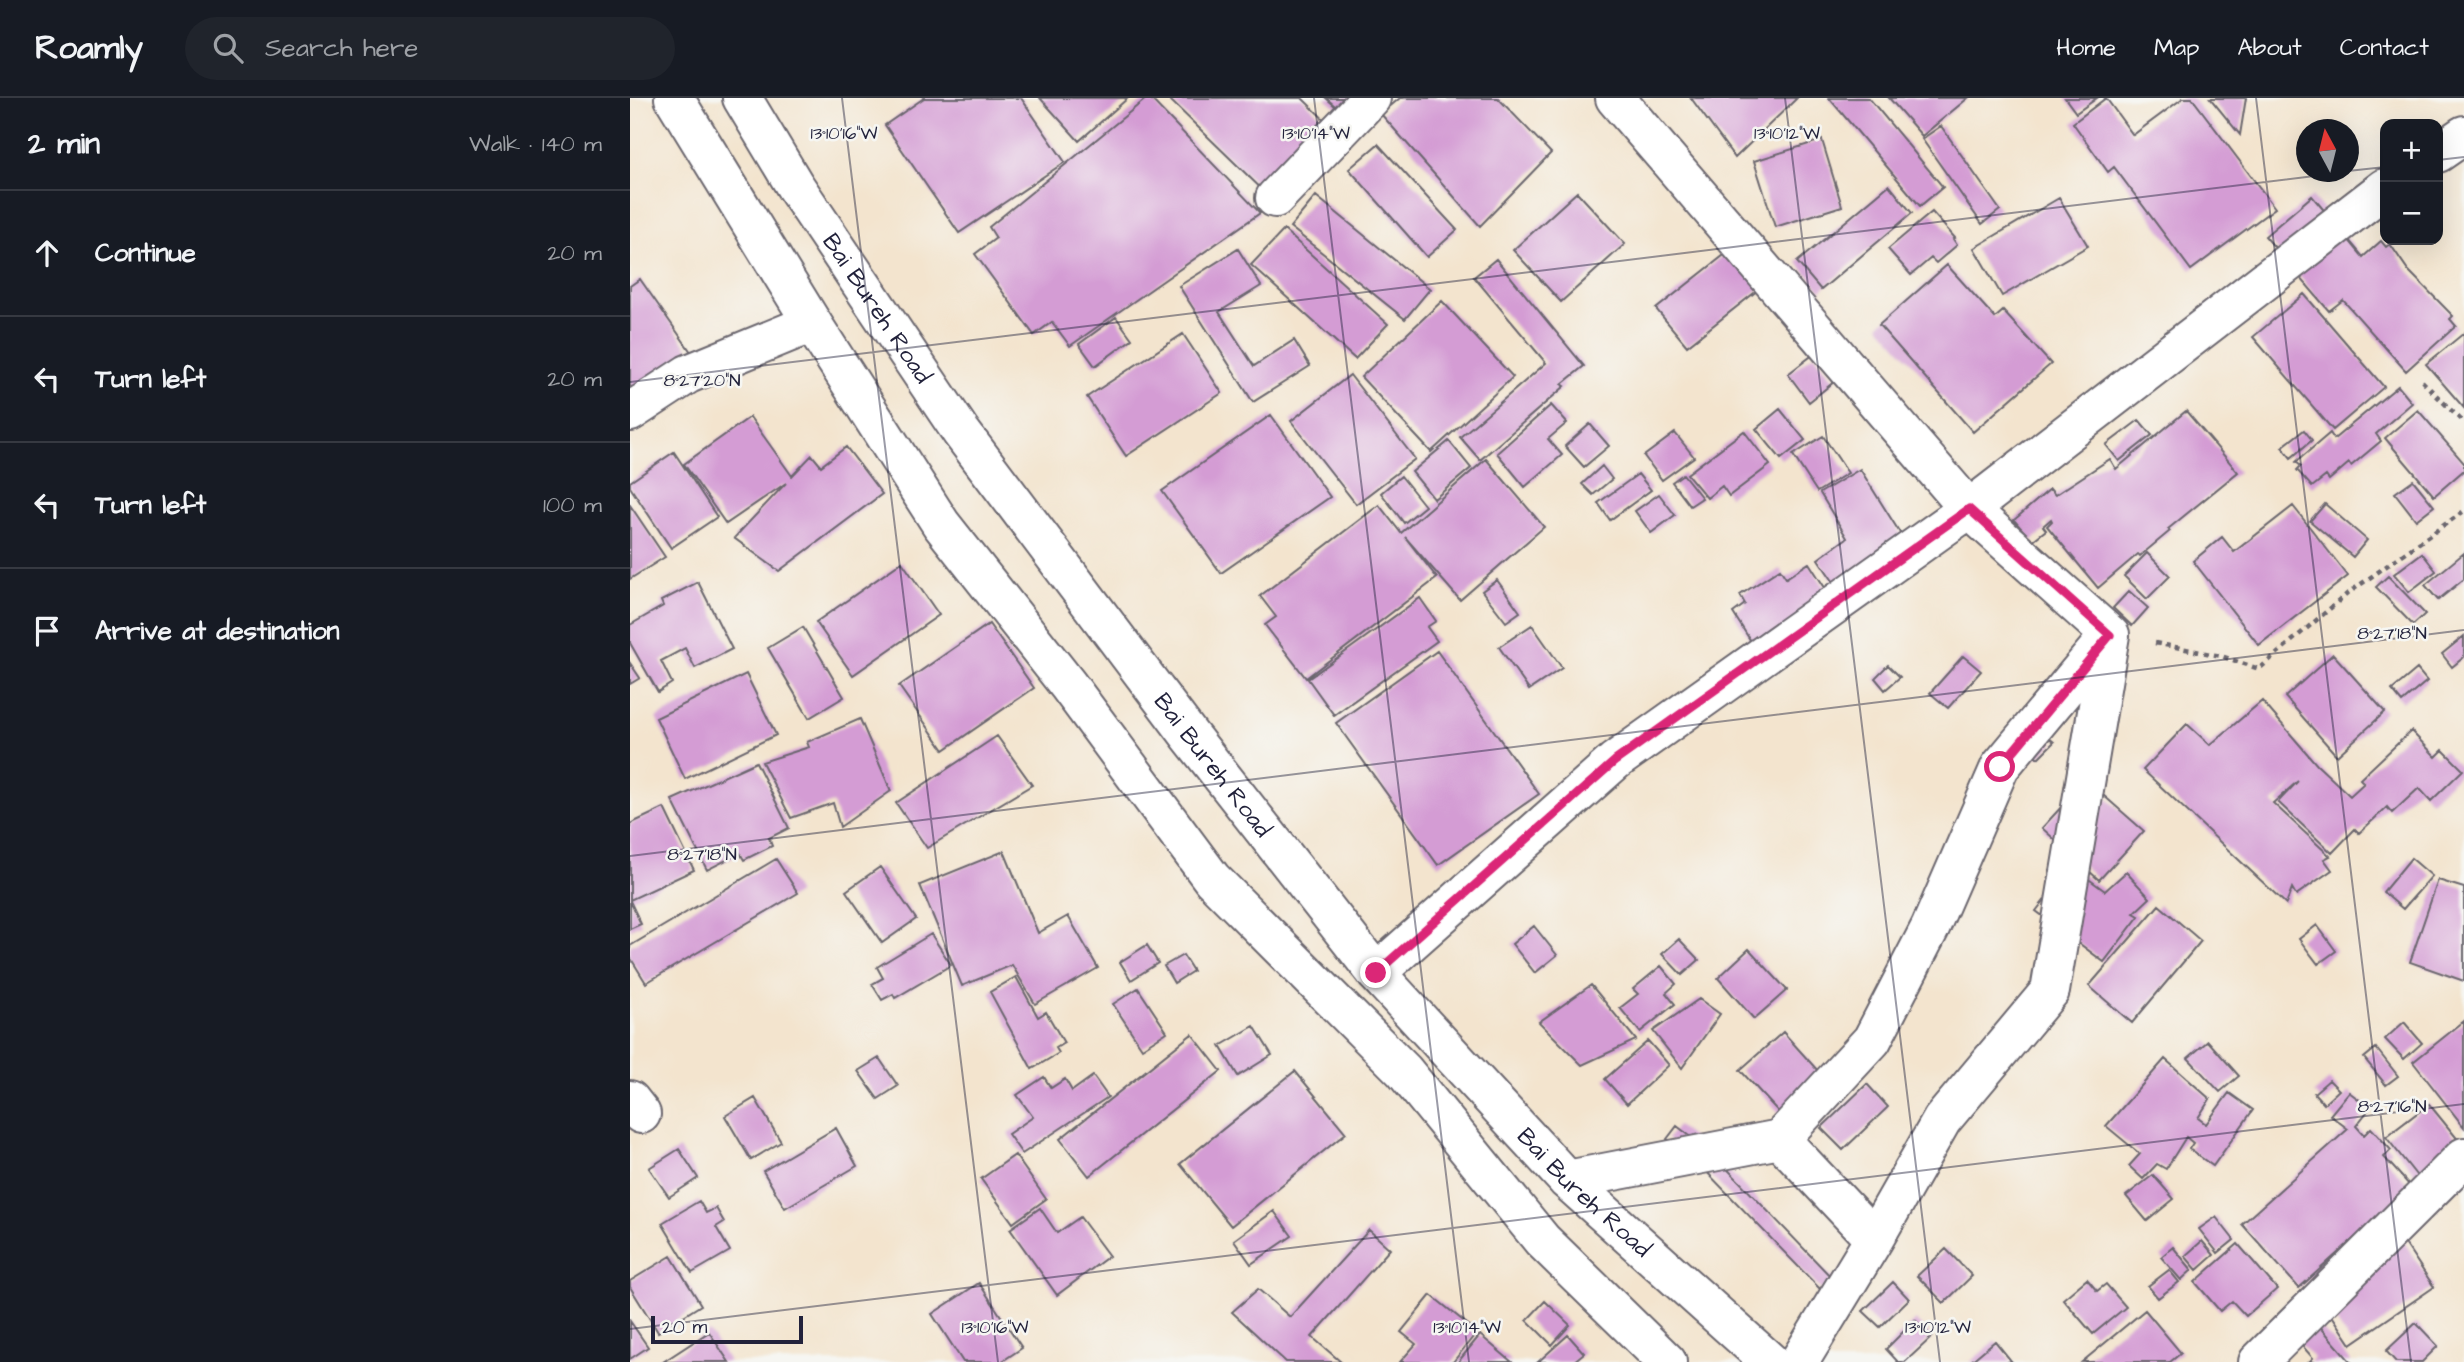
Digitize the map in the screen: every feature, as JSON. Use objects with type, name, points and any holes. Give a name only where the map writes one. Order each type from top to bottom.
[{"type":"main road","points":[[674,98],[811,323],[941,524],[1068,685],[1212,879],[1404,1071],[1542,1240],[1667,1362]]},
{"type":"main road","name":"Bai Bureh Road","points":[[742,98],[795,186],[961,432],[1190,736],[1376,973],[1567,1180],[1770,1362]]},
{"type":"main road","points":[[1275,198],[1371,98]]},
{"type":"main road","points":[[1623,101],[1969,509],[2110,635]]},
{"type":"main road","points":[[2443,150],[2464,135]]},
{"type":"main road","points":[[1376,973],[1615,761],[1969,509],[2380,192]]},
{"type":"main road","points":[[630,412],[688,374],[811,323]]},
{"type":"main road","points":[[1567,1180],[1780,1139],[1872,1040],[1930,928],[2000,767],[2110,635]]},
{"type":"main road","points":[[1799,1362],[1874,1240],[1942,1120],[2050,991],[2110,635]]},
{"type":"main road","points":[[1780,1139],[1874,1240]]},
{"type":"main road","points":[[2258,1362],[2464,1157]]},
{"type":"path","points":[[2422,381],[2464,423]]},
{"type":"path","points":[[2110,635],[2221,656],[2259,669],[2347,594],[2464,511]]},
{"type":"building","points":[[924,98],[1021,98],[1065,162],[959,233],[885,125]]},
{"type":"building","points":[[1040,98],[1128,98],[1079,141]]},
{"type":"building","points":[[1150,98],[1260,213],[1070,346],[1052,322],[1034,335],[975,254],[996,238],[989,227]]},
{"type":"building","points":[[1168,98],[1302,98],[1339,134],[1273,200]]},
{"type":"building","points":[[1326,98],[1358,98],[1344,114]]},
{"type":"building","points":[[1400,98],[1498,98],[1551,153],[1480,226],[1381,114]]},
{"type":"building","points":[[1691,98],[1797,98],[1735,158]]},
{"type":"building","points":[[1829,98],[1869,98],[1943,187],[1920,206]]},
{"type":"building","points":[[1889,98],[1968,98],[1922,136]]},
{"type":"building","points":[[2065,98],[2097,98],[2076,113]]},
{"type":"building","points":[[2106,98],[2133,135],[2183,98],[2192,98],[2275,208],[2191,270],[2114,167],[2108,172],[2073,123]]},
{"type":"building","points":[[2210,98],[2246,98],[2240,135]]},
{"type":"building","points":[[1941,126],[2000,210],[1982,224],[1922,139]]},
{"type":"building","points":[[1822,140],[1842,206],[1775,227],[1754,161]]},
{"type":"building","points":[[1378,144],[1457,230],[1427,257],[1349,169]]},
{"type":"building","points":[[1889,185],[1912,213],[1821,290],[1797,262]]},
{"type":"building","points":[[1577,192],[1625,244],[1561,302],[1513,250]]},
{"type":"building","points":[[1316,196],[1430,289],[1405,319],[1290,227]]},
{"type":"building","points":[[2312,196],[2363,257],[2380,242],[2380,245],[2386,247],[2391,245],[2408,270],[2453,316],[2450,319],[2456,326],[2406,371],[2343,300],[2329,311],[2265,236]]},
{"type":"building","points":[[2059,198],[2088,246],[2002,296],[1974,248]]},
{"type":"building","points":[[1932,212],[1955,238],[1953,239],[1957,245],[1936,263],[1931,258],[1911,275],[1888,249]]},
{"type":"building","points":[[1284,230],[1388,324],[1355,359],[1251,265]]},
{"type":"building","points":[[1738,244],[1768,282],[1687,346],[1656,309]]},
{"type":"building","points":[[1238,249],[1261,286],[1219,312],[1254,366],[1294,340],[1310,366],[1253,402],[1179,286]]},
{"type":"building","points":[[1496,259],[1584,366],[1480,460],[1460,437],[1546,363],[1474,277]]},
{"type":"building","points":[[1947,265],[1995,318],[2003,311],[2051,364],[1973,432],[1879,325]]},
{"type":"building","points":[[640,279],[691,352],[630,395],[630,286]]},
{"type":"building","points":[[2304,294],[2384,387],[2333,430],[2253,337]]},
{"type":"building","points":[[1442,301],[1513,377],[1431,452],[1361,377]]},
{"type":"building","points":[[1116,317],[1132,339],[1095,366],[1079,344]]},
{"type":"building","points":[[2464,333],[2464,408],[2426,364]]},
{"type":"building","points":[[1183,334],[1222,393],[1126,456],[1087,397]]},
{"type":"building","points":[[1814,354],[1835,381],[1809,402],[1788,374]]},
{"type":"building","points":[[1350,375],[1415,459],[1356,504],[1291,421]]},
{"type":"building","points":[[2398,386],[2412,403],[2376,434],[2381,441],[2351,466],[2349,463],[2329,480],[2326,476],[2312,487],[2297,470],[2301,466],[2296,462],[2330,433],[2334,439]]},
{"type":"building","points":[[1551,405],[1567,423],[1548,439],[1562,455],[1525,487],[1497,453]]},
{"type":"building","points":[[1780,409],[1805,440],[1781,459],[1756,429]]},
{"type":"building","points":[[2418,410],[2464,463],[2464,470],[2434,496],[2385,438]]},
{"type":"building","points":[[2186,411],[2238,472],[2168,529],[2170,531],[2140,556],[2138,554],[2098,588],[2047,526],[2051,519],[2043,526],[2046,530],[2032,541],[2014,520],[2050,489],[2055,495],[2110,459],[2116,469]]},
{"type":"building","points":[[1271,415],[1330,497],[1221,573],[1162,491]]},
{"type":"building","points":[[750,417],[792,476],[812,455],[821,466],[846,447],[882,494],[779,571],[734,538],[786,483],[726,524],[684,464]]},
{"type":"building","points":[[2139,420],[2152,435],[2119,461],[2106,445]]},
{"type":"building","points":[[1590,424],[1609,446],[1584,467],[1565,446]]},
{"type":"building","points":[[2304,430],[2312,440],[2291,458],[2282,447]]},
{"type":"building","points":[[1744,431],[1770,465],[1729,496],[1722,486],[1707,498],[1687,474]]},
{"type":"building","points":[[1675,433],[1694,457],[1662,480],[1644,456]]},
{"type":"building","points":[[1823,436],[1848,473],[1817,492],[1793,455]]},
{"type":"building","points":[[1449,441],[1471,468],[1434,499],[1412,472]]},
{"type":"building","points":[[674,452],[717,517],[671,548],[630,487],[630,482]]},
{"type":"building","points":[[1486,459],[1544,527],[1460,600],[1405,537],[1437,578],[1306,678],[1265,625],[1276,617],[1260,596],[1379,505],[1401,533]]},
{"type":"building","points":[[1602,466],[1612,479],[1593,495],[1582,484]]},
{"type":"building","points":[[1860,469],[1910,549],[1842,594],[1818,559],[1847,538],[1820,493]]},
{"type":"building","points":[[1638,474],[1651,490],[1610,520],[1598,503]]},
{"type":"building","points":[[1683,474],[1702,498],[1690,506],[1672,482]]},
{"type":"building","points":[[1401,476],[1425,506],[1404,523],[1381,493]]},
{"type":"building","points":[[2413,480],[2434,506],[2416,520],[2395,493]]},
{"type":"building","points":[[1659,494],[1675,515],[1651,533],[1635,511]]},
{"type":"building","points":[[2325,504],[2367,540],[2353,557],[2310,521]]},
{"type":"building","points":[[630,505],[665,557],[630,579]]},
{"type":"building","points":[[2293,506],[2348,576],[2259,645],[2193,561],[2222,537],[2234,552]]},
{"type":"building","points":[[2147,553],[2170,576],[2147,599],[2124,576]]},
{"type":"building","points":[[2422,553],[2436,571],[2409,592],[2394,574]]},
{"type":"building","points":[[2464,553],[2464,579],[2438,600],[2425,585]]},
{"type":"building","points":[[902,562],[939,615],[853,675],[816,622]]},
{"type":"building","points":[[1809,563],[1838,608],[1761,657],[1733,613],[1745,604],[1740,595],[1780,569],[1786,578]]},
{"type":"building","points":[[2388,576],[2425,614],[2413,625],[2376,587]]},
{"type":"building","points":[[1497,580],[1520,612],[1506,622],[1482,591]]},
{"type":"building","points":[[698,582],[732,649],[695,668],[685,648],[661,661],[672,683],[658,692],[630,643],[630,625],[663,606],[661,601]]},
{"type":"building","points":[[2129,591],[2148,608],[2132,626],[2113,608]]},
{"type":"building","points":[[1420,598],[1436,621],[1427,627],[1437,641],[1334,715],[1308,679]]},
{"type":"building","points":[[989,624],[1034,688],[944,750],[899,686]]},
{"type":"building","points":[[1532,625],[1562,668],[1529,690],[1499,647]]},
{"type":"building","points":[[803,627],[844,697],[809,718],[768,648]]},
{"type":"building","points":[[2464,636],[2464,657],[2452,667],[2442,654]]},
{"type":"building","points":[[1437,651],[1539,794],[1438,865],[1336,723]]},
{"type":"building","points":[[2333,654],[2385,712],[2337,756],[2285,697]]},
{"type":"building","points":[[1963,656],[1981,671],[1948,708],[1930,693]]},
{"type":"building","points":[[630,663],[640,678],[630,684]]},
{"type":"building","points":[[1888,665],[1900,677],[1885,690],[1875,678]]},
{"type":"building","points":[[2417,669],[2427,681],[2402,702],[2392,690]]},
{"type":"building","points":[[746,674],[776,735],[685,779],[656,718]]},
{"type":"building","points":[[2262,701],[2317,765],[2350,796],[2364,783],[2360,779],[2411,731],[2436,757],[2443,750],[2463,770],[2431,801],[2419,788],[2392,813],[2387,807],[2359,833],[2355,829],[2332,853],[2278,802],[2298,781],[2273,803],[2330,856],[2324,859],[2332,870],[2296,895],[2292,888],[2286,904],[2143,770],[2187,724],[2210,745]]},
{"type":"building","points":[[860,719],[891,791],[840,827],[833,803],[791,818],[762,762],[809,747],[807,742]]},
{"type":"building","points":[[2040,730],[2054,742],[2038,758],[2025,746]]},
{"type":"building","points":[[997,736],[1032,785],[927,848],[896,803]]},
{"type":"building","points":[[756,762],[789,828],[769,838],[772,846],[744,860],[740,853],[707,870],[672,800]]},
{"type":"building","points":[[2086,780],[2144,831],[2099,880],[2042,828]]},
{"type":"building","points":[[664,808],[694,870],[630,900],[630,824]]},
{"type":"building","points":[[1004,851],[1038,933],[1068,916],[1098,968],[1035,1004],[1012,965],[962,986],[920,885]]},
{"type":"building","points":[[2411,858],[2432,876],[2403,909],[2383,892]]},
{"type":"building","points":[[776,859],[798,893],[646,983],[630,957],[630,946]]},
{"type":"building","points":[[2071,866],[2105,891],[2126,872],[2150,898],[2134,913],[2139,916],[2104,962],[2036,911]]},
{"type":"building","points":[[880,867],[916,919],[882,943],[846,891]]},
{"type":"building","points":[[2438,880],[2464,888],[2464,981],[2410,962]]},
{"type":"building","points":[[630,901],[641,924],[630,929]]},
{"type":"building","points":[[2159,905],[2201,941],[2132,1023],[2089,986]]},
{"type":"building","points":[[2317,925],[2336,951],[2318,964],[2299,939]]},
{"type":"building","points":[[1534,926],[1557,955],[1535,973],[1512,944]]},
{"type":"building","points":[[931,934],[951,965],[895,998],[893,994],[882,1000],[872,984],[883,978],[877,967]]},
{"type":"building","points":[[1679,939],[1699,960],[1682,975],[1662,954]]},
{"type":"building","points":[[1147,945],[1158,963],[1131,980],[1120,962]]},
{"type":"building","points":[[1749,949],[1787,990],[1754,1019],[1718,978]]},
{"type":"building","points":[[1183,955],[1193,971],[1174,983],[1164,966]]},
{"type":"building","points":[[1661,966],[1676,984],[1666,993],[1675,1004],[1640,1032],[1620,1008],[1638,994],[1633,989]]},
{"type":"building","points":[[1016,977],[1038,1017],[1046,1012],[1064,1043],[1056,1048],[1059,1053],[1032,1069],[990,992]]},
{"type":"building","points":[[1591,985],[1636,1040],[1582,1065],[1539,1022]]},
{"type":"building","points":[[1138,988],[1167,1032],[1142,1048],[1113,1004]]},
{"type":"building","points":[[1699,999],[1720,1014],[1682,1068],[1653,1031]]},
{"type":"building","points":[[2464,1021],[2464,1127],[2413,1062]]},
{"type":"building","points":[[2404,1022],[2422,1043],[2404,1059],[2385,1039]]},
{"type":"building","points":[[1254,1026],[1272,1055],[1238,1076],[1220,1046]]},
{"type":"building","points":[[1783,1032],[1827,1081],[1785,1119],[1740,1070]]},
{"type":"building","points":[[1192,1034],[1221,1071],[1089,1176],[1060,1139]]},
{"type":"building","points":[[1648,1041],[1669,1065],[1627,1104],[1605,1079]]},
{"type":"building","points":[[2208,1041],[2239,1076],[2220,1092],[2188,1058]]},
{"type":"building","points":[[2376,1048],[2398,1076],[2386,1085],[2364,1058]]},
{"type":"building","points":[[879,1058],[898,1086],[878,1099],[858,1071]]},
{"type":"building","points":[[2165,1059],[2210,1099],[2198,1118],[2206,1124],[2229,1093],[2253,1110],[2213,1166],[2189,1149],[2193,1143],[2186,1137],[2166,1169],[2157,1164],[2143,1179],[2129,1166],[2140,1154],[2106,1126]]},
{"type":"building","points":[[1295,1071],[1346,1133],[1231,1226],[1180,1164]]},
{"type":"building","points":[[1093,1076],[1108,1097],[1022,1154],[1008,1134],[1033,1117],[1017,1095],[1044,1077],[1051,1088],[1065,1079],[1072,1091]]},
{"type":"building","points":[[2329,1080],[2339,1090],[2324,1104],[2314,1093]]},
{"type":"building","points":[[1867,1084],[1888,1107],[1843,1150],[1821,1128]]},
{"type":"building","points":[[2349,1092],[2370,1108],[2356,1126],[2364,1135],[2371,1128],[2391,1150],[2384,1157],[2411,1187],[2299,1288],[2242,1224],[2348,1129],[2330,1115]]},
{"type":"building","points":[[755,1098],[781,1142],[751,1160],[725,1116]]},
{"type":"building","points":[[2429,1104],[2464,1147],[2424,1185],[2386,1137]]},
{"type":"building","points":[[1677,1126],[1711,1152],[1833,1279],[1821,1290],[1700,1165],[1667,1139]]},
{"type":"building","points":[[836,1128],[857,1166],[785,1208],[763,1171]]},
{"type":"building","points":[[679,1149],[698,1178],[669,1197],[649,1168]]},
{"type":"building","points":[[1015,1155],[1046,1199],[1013,1223],[981,1179]]},
{"type":"building","points":[[2153,1175],[2174,1199],[2147,1221],[2126,1196]]},
{"type":"building","points":[[699,1201],[706,1213],[716,1208],[724,1222],[716,1227],[730,1251],[692,1273],[662,1223]]},
{"type":"building","points":[[1040,1208],[1057,1233],[1080,1217],[1109,1256],[1057,1295],[1010,1229]]},
{"type":"building","points":[[1274,1211],[1292,1236],[1251,1264],[1234,1240]]},
{"type":"building","points":[[2216,1217],[2234,1240],[2218,1253],[2199,1229]]},
{"type":"building","points":[[1369,1230],[1390,1249],[1312,1337],[1341,1362],[1286,1362],[1232,1312],[1258,1289],[1290,1317]]},
{"type":"building","points":[[2402,1239],[2434,1287],[2351,1344],[2319,1296]]},
{"type":"building","points":[[2202,1241],[2214,1255],[2197,1270],[2185,1256]]},
{"type":"building","points":[[2238,1244],[2277,1289],[2246,1316],[2232,1301],[2220,1311],[2195,1282]]},
{"type":"building","points":[[2173,1247],[2192,1270],[2181,1280],[2161,1257]]},
{"type":"building","points":[[1946,1249],[1972,1276],[1944,1303],[1917,1276]]},
{"type":"building","points":[[671,1256],[701,1305],[658,1332],[630,1287],[630,1281]]},
{"type":"building","points":[[2169,1270],[2179,1282],[2158,1298],[2148,1286]]},
{"type":"building","points":[[2087,1279],[2097,1291],[2106,1284],[2126,1307],[2093,1334],[2063,1299]]},
{"type":"building","points":[[1893,1282],[1909,1299],[1880,1327],[1863,1311]]},
{"type":"building","points":[[979,1283],[1022,1348],[1001,1362],[963,1362],[932,1314]]},
{"type":"building","points":[[1431,1295],[1477,1332],[1453,1362],[1400,1362],[1416,1344],[1401,1332]]},
{"type":"building","points":[[1545,1301],[1570,1325],[1552,1345],[1527,1320]]},
{"type":"building","points":[[2145,1310],[2181,1353],[2170,1362],[2082,1362]]},
{"type":"building","points":[[1915,1320],[1932,1337],[1905,1362],[1898,1362],[1886,1349]]},
{"type":"building","points":[[630,1321],[648,1347],[630,1359]]},
{"type":"building","points":[[2317,1323],[2351,1362],[2309,1362],[2313,1358],[2297,1340]]},
{"type":"building","points":[[2416,1323],[2438,1346],[2422,1362],[2396,1362],[2386,1351]]},
{"type":"building","points":[[709,1332],[729,1362],[663,1362]]},
{"type":"building","points":[[1480,1335],[1512,1362],[1458,1362]]},
{"type":"building","points":[[1568,1335],[1584,1353],[1573,1362],[1538,1362]]},
{"type":"building","points":[[1995,1341],[2012,1362],[1970,1362]]},
{"type":"route","points":[[1376,973],[1615,761],[1969,509],[2110,635],[2000,767]]}]
